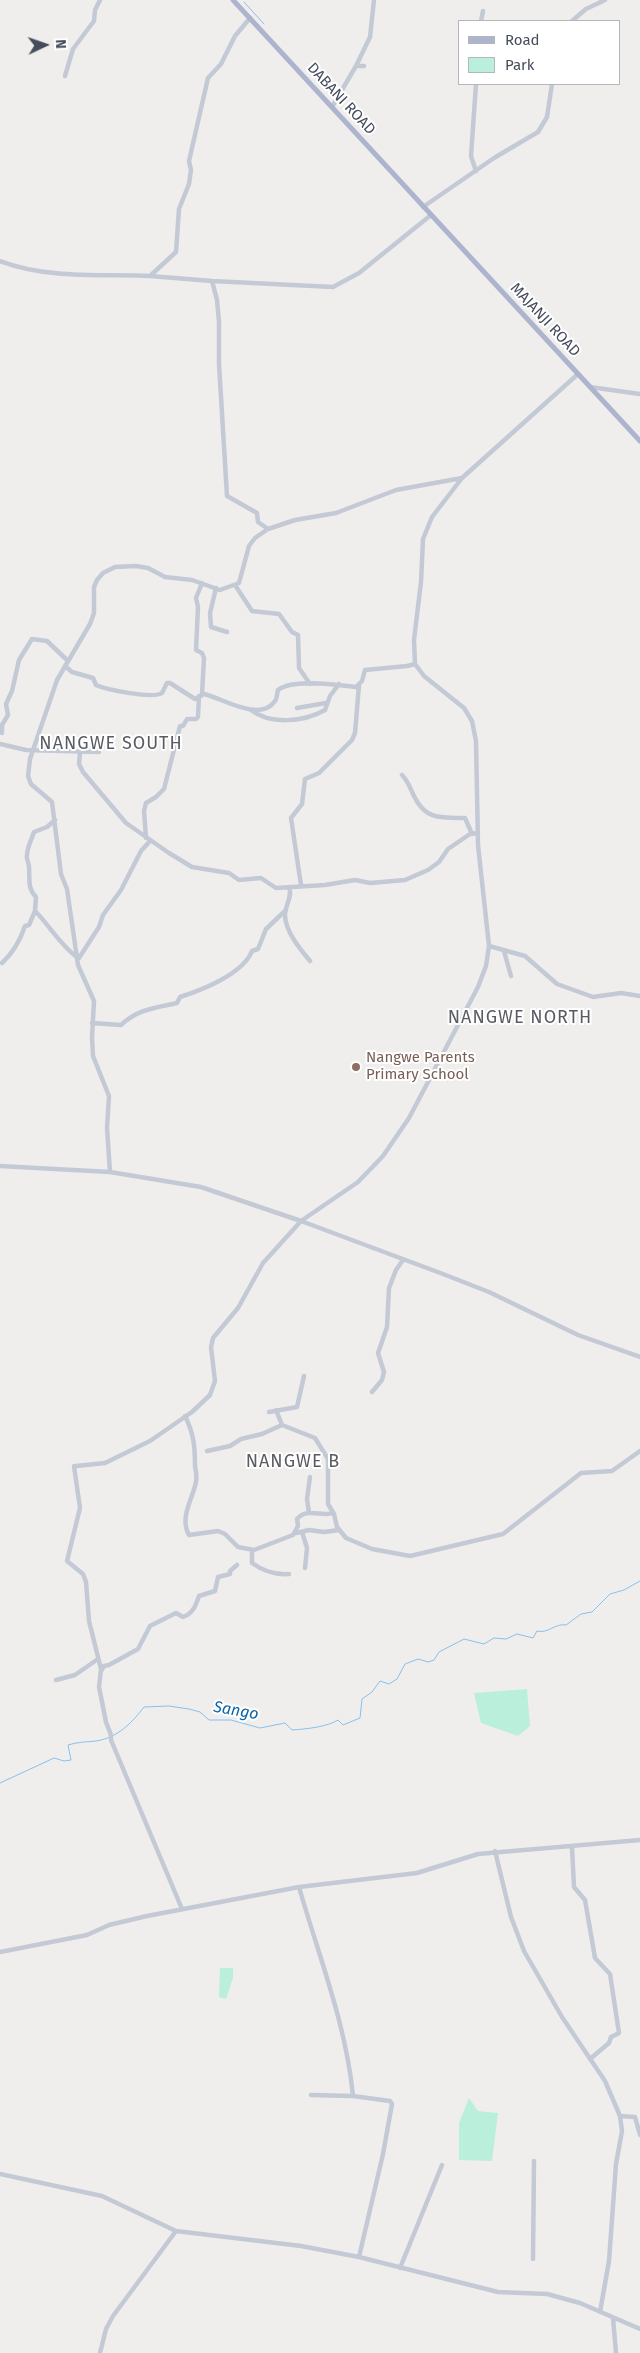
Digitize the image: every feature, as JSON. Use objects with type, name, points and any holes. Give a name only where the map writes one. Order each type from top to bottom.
[{"type":"main road","name":"DABANI ROAD","points":[[233,0],[431,215]]},
{"type":"main road","name":"MAJANJI ROAD","points":[[431,215],[640,441]]},
{"type":"street","points":[[65,76],[72,49],[94,21],[100,0]]},
{"type":"street","points":[[332,107],[356,66],[370,37],[374,0]]},
{"type":"street","points":[[573,20],[586,9],[605,0]]},
{"type":"street","points":[[481,20],[483,11]]},
{"type":"street","points":[[150,276],[176,252],[179,209],[189,184],[191,170],[189,161],[208,78],[221,64],[235,36],[250,18]]},
{"type":"street","points":[[356,66],[364,66]]},
{"type":"street","points":[[476,85],[471,156],[476,170]]},
{"type":"street","points":[[423,207],[476,170],[538,132],[546,117],[552,85]]},
{"type":"street","points":[[0,261],[37,272],[69,275],[150,276],[333,287],[359,274],[431,215]]},
{"type":"street","points":[[212,281],[217,300],[219,322],[218,364],[227,496],[257,513],[258,522],[268,529]]},
{"type":"street","points":[[100,1675],[89,1620],[85,1578],[67,1561],[80,1508],[75,1466],[110,1461],[150,1441],[203,1402],[213,1390],[215,1381],[211,1347],[213,1338],[238,1308],[263,1263],[301,1221],[358,1182],[389,1148],[409,1118],[478,987],[486,966],[488,946],[474,833],[476,741],[472,721],[460,705],[424,676],[415,664],[414,640],[422,582],[423,539],[432,517],[462,478],[578,374]]},
{"type":"street","points":[[590,387],[640,394]]},
{"type":"street","points":[[110,1172],[109,1096],[93,1056],[93,995],[80,970],[67,889],[61,874],[52,802],[34,787],[29,780],[28,772],[33,750],[58,680],[90,624],[94,613],[94,586],[97,580],[108,570],[115,567],[136,566],[148,568],[165,577],[185,578],[220,590],[235,585],[241,578],[249,546],[255,538],[268,529],[295,520],[336,513],[390,492],[462,478]]},
{"type":"street","points":[[78,959],[99,926],[103,915],[121,890],[148,840],[144,812],[146,802],[156,797],[164,789],[180,726],[183,726],[187,719],[196,719],[198,717],[204,658],[196,650],[198,607],[196,598],[202,583]]},
{"type":"street","points":[[235,585],[252,612],[279,614],[292,632],[298,635],[299,668],[310,684]]},
{"type":"street","points":[[216,588],[210,614],[211,627],[227,632]]},
{"type":"street","points":[[1,734],[2,725],[8,715],[6,704],[12,691],[19,660],[32,639],[47,641],[72,672],[93,678],[96,685],[107,689],[153,696],[162,693],[167,683],[178,687],[195,699],[200,695]]},
{"type":"street","points":[[301,885],[291,818],[302,804],[305,779],[319,773],[352,740],[355,733],[359,685],[364,670],[415,664]]},
{"type":"street","points":[[251,710],[268,708],[276,701],[281,688],[310,684],[340,684],[356,687],[359,685]]},
{"type":"street","points":[[200,695],[251,710],[260,717],[280,721],[322,712],[325,710],[326,703],[340,684]]},
{"type":"street","points":[[297,708],[326,703]]},
{"type":"street","points":[[0,744],[33,750],[80,753],[99,752]]},
{"type":"street","points":[[80,753],[79,764],[83,772],[126,823],[148,840],[192,867],[229,873],[238,880],[262,878],[276,888],[325,885],[355,880],[370,883],[405,880],[428,870],[439,862],[448,848],[474,833]]},
{"type":"street","points":[[402,775],[409,784],[416,801],[427,814],[442,819],[465,818],[474,833]]},
{"type":"street","points":[[2,963],[21,941],[21,935],[25,926],[29,925],[35,911],[36,897],[32,892],[28,876],[29,867],[26,856],[34,832],[47,827],[55,820]]},
{"type":"street","points":[[289,887],[291,891],[285,915],[296,944],[310,961]]},
{"type":"street","points":[[92,1023],[121,1025],[134,1014],[155,1006],[177,1003],[180,997],[196,993],[227,978],[258,948],[266,929],[286,910]]},
{"type":"street","points":[[35,911],[51,928],[62,945],[78,959]]},
{"type":"street","points":[[488,946],[504,952],[525,956],[557,984],[593,997],[621,993],[640,996]]},
{"type":"street","points":[[504,952],[511,976]]},
{"type":"street","points":[[0,1166],[110,1172],[201,1187],[301,1221],[489,1292],[605,1346],[640,1357]]},
{"type":"street","points":[[372,1392],[382,1380],[384,1372],[378,1353],[387,1327],[389,1288],[396,1270],[404,1260]]},
{"type":"street","points":[[269,1412],[297,1407],[304,1376]]},
{"type":"street","points":[[276,1410],[282,1425]]},
{"type":"street","points":[[185,1416],[195,1441],[196,1482],[190,1495],[186,1518],[186,1531],[189,1535],[218,1531],[225,1534],[238,1547],[252,1550],[296,1533],[309,1530],[324,1532],[338,1530]]},
{"type":"street","points":[[207,1450],[230,1446],[241,1439],[262,1434],[282,1425],[315,1438],[328,1459],[328,1504],[338,1530],[346,1538],[362,1546],[410,1556],[502,1534],[581,1473],[612,1471],[640,1451]]},
{"type":"street","points":[[309,1513],[307,1500],[310,1477]]},
{"type":"street","points":[[296,1533],[299,1516],[309,1513],[333,1513]]},
{"type":"street","points":[[302,1532],[307,1548],[305,1568]]},
{"type":"street","points":[[252,1550],[252,1563],[258,1567],[275,1574],[289,1574]]},
{"type":"street","points":[[182,1909],[111,1737],[99,1687],[101,1668],[138,1648],[150,1626],[162,1622],[176,1612],[183,1617],[187,1616],[197,1605],[199,1596],[215,1591],[218,1577],[230,1574],[236,1565]]},
{"type":"street","points":[[98,1658],[104,1666]]},
{"type":"street","points":[[56,1680],[75,1675],[98,1658]]},
{"type":"street","points":[[0,1952],[87,1935],[109,1925],[182,1909],[299,1887],[417,1873],[478,1854],[494,1851],[640,1840]]},
{"type":"street","points":[[572,1846],[574,1887],[584,1900],[595,1958],[610,1974],[620,2034],[612,2036],[609,2043],[590,2059]]},
{"type":"street","points":[[494,1851],[511,1917],[524,1951],[562,2017],[605,2081],[620,2116],[622,2131],[616,2164],[609,2261],[600,2312]]},
{"type":"street","points":[[299,1887],[337,2008],[343,2042],[348,2054],[353,2096]]},
{"type":"street","points":[[311,2095],[353,2096],[390,2101],[392,2106],[359,2257]]},
{"type":"street","points":[[620,2116],[634,2117],[640,2135]]},
{"type":"street","points":[[533,2259],[534,2161]]},
{"type":"street","points":[[400,2268],[442,2165]]},
{"type":"street","points":[[0,2174],[102,2196],[176,2231],[301,2246],[359,2257],[498,2292],[546,2294],[571,2300],[640,2329]]},
{"type":"street","points":[[100,2353],[106,2329],[112,2316],[176,2231]]},
{"type":"street","points":[[613,2318],[616,2353]]},
{"type":"green space","points":[[527,1689],[530,1726],[518,1736],[481,1723],[474,1693]]},
{"type":"green space","points":[[220,1968],[233,1968],[233,1978],[226,1999],[219,1997]]},
{"type":"green space","points":[[469,2098],[478,2111],[498,2113],[492,2161],[459,2160],[459,2123]]},
{"type":"waterway","points":[[244,2],[264,24]]},
{"type":"waterway","name":"Sango","points":[[0,1783],[54,1758],[64,1761],[71,1760],[68,1745],[111,1737],[129,1724],[144,1707],[169,1706],[189,1709],[200,1712],[209,1720],[231,1720],[260,1728],[285,1723],[292,1730],[304,1729],[322,1726],[338,1720],[343,1725],[360,1718],[362,1699],[372,1692],[380,1681],[389,1684],[397,1679],[405,1664],[418,1659],[428,1662],[434,1660],[439,1652],[464,1639],[484,1644],[494,1638],[506,1639],[517,1634],[533,1638],[537,1631],[541,1632],[566,1625],[581,1614],[592,1612],[610,1594],[624,1590],[640,1581]]},
{"type":"place","name":"Nangwe Parents Primary School","points":[[356,1067]]},
{"type":"district","name":"NANGWE SOUTH","points":[[111,744]]},
{"type":"district","name":"NANGWE NORTH","points":[[520,1018]]},
{"type":"district","name":"NANGWE B","points":[[293,1462]]}]
